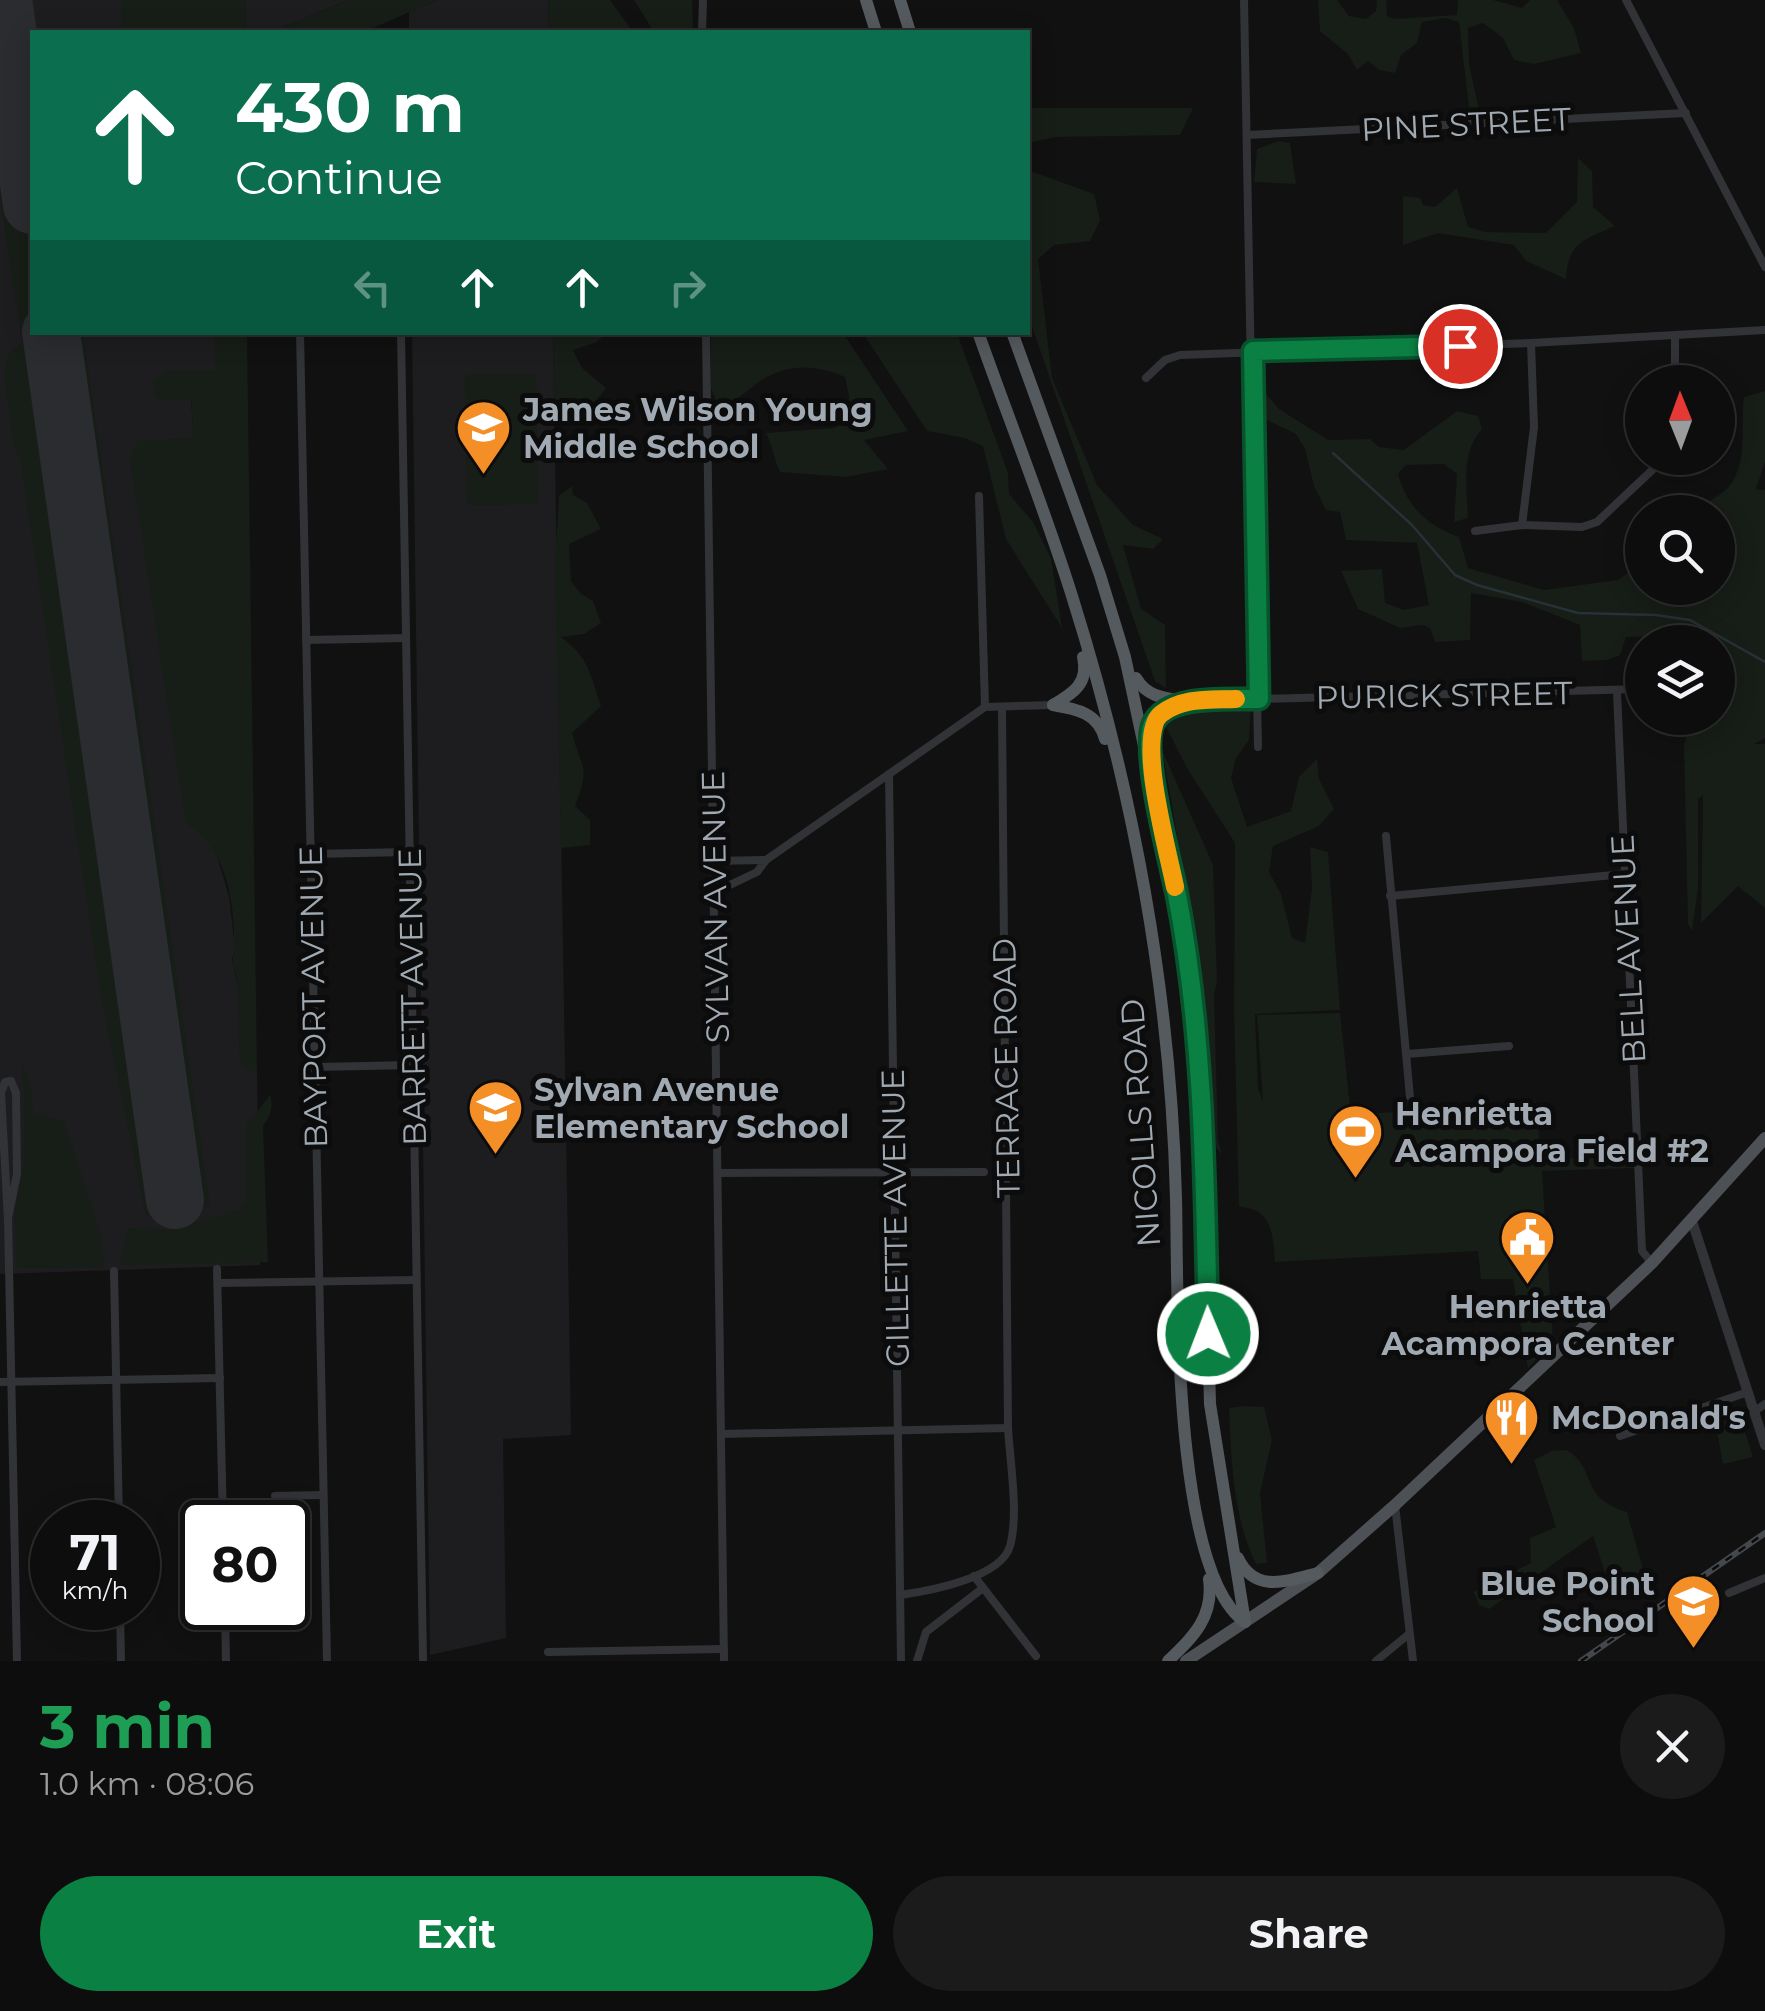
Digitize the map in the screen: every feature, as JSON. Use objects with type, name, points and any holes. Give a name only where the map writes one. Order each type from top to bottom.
[{"type":"highway","points":[[866,0],[875,30]]},
{"type":"highway","points":[[904,0],[912,30]]},
{"type":"highway","name":"NICOLLS ROAD","points":[[979,335],[1078,616],[1144,888],[1160,994],[1175,1163],[1180,1404],[1205,1552],[1220,1594],[1245,1622]]},
{"type":"highway","name":"NICOLLS ROAD","points":[[1013,335],[1100,574],[1125,656],[1182,924],[1203,1122],[1210,1404],[1245,1622]]},
{"type":"highway","points":[[1053,705],[1073,694],[1084,680],[1086,664],[1077,634],[1078,616]]},
{"type":"highway","points":[[1125,656],[1142,689],[1154,696],[1184,701]]},
{"type":"highway","points":[[1154,783],[1150,736],[1154,724],[1159,715],[1184,701]]},
{"type":"highway","points":[[1053,705],[1090,715],[1102,727],[1110,760],[1117,766]]},
{"type":"highway","points":[[1234,1550],[1242,1568],[1262,1582],[1283,1582],[1318,1573]]},
{"type":"highway","points":[[1168,1661],[1207,1616],[1210,1590],[1205,1552]]},
{"type":"main road","points":[[1186,1661],[1318,1573],[1395,1505],[1652,1262],[1765,1138]]},
{"type":"street","points":[[702,30],[703,0]]},
{"type":"street","points":[[1244,0],[1258,747]]},
{"type":"street","points":[[1626,0],[1765,267]]},
{"type":"street","name":"PINE STREET","points":[[1247,135],[1686,114]]},
{"type":"street","points":[[1146,378],[1165,360],[1180,355],[1531,344],[1765,330]]},
{"type":"street","name":"BAYPORT AVENUE","points":[[300,335],[327,1661]]},
{"type":"street","name":"BARRETT AVENUE","points":[[401,335],[423,1661]]},
{"type":"street","name":"SYLVAN AVENUE","points":[[706,335],[724,1661]]},
{"type":"street","points":[[1675,337],[1676,365]]},
{"type":"street","points":[[1522,526],[1534,427],[1531,344]]},
{"type":"street","points":[[1475,531],[1597,522],[1647,475]]},
{"type":"street","points":[[979,496],[984,707]]},
{"type":"street","points":[[306,640],[406,638]]},
{"type":"street","name":"PURICK STREET","points":[[1184,701],[1625,691]]},
{"type":"street","name":"BELL AVENUE","points":[[1617,692],[1642,1251],[1652,1262]]},
{"type":"street","points":[[714,880],[730,885],[757,872],[766,860],[984,707],[1053,705]]},
{"type":"street","name":"TERRACE ROAD","points":[[974,1576],[994,1566],[1010,1549],[1012,1522],[1002,708]]},
{"type":"street","name":"GILLETTE AVENUE","points":[[890,774],[901,1661]]},
{"type":"street","points":[[1386,836],[1410,1108]]},
{"type":"street","points":[[310,854],[410,852]]},
{"type":"street","points":[[714,861],[766,860]]},
{"type":"street","points":[[1390,896],[1624,874]]},
{"type":"street","points":[[1407,1054],[1509,1046]]},
{"type":"street","points":[[314,1067],[414,1065]]},
{"type":"street","points":[[8,1219],[18,1174],[16,1093],[11,1080],[1,1093],[8,1219],[17,1661]]},
{"type":"street","points":[[718,1173],[984,1172]]},
{"type":"street","points":[[1692,1221],[1748,1392],[1760,1407],[1765,1445]]},
{"type":"street","points":[[218,1269],[223,1500]]},
{"type":"street","points":[[114,1271],[118,1500]]},
{"type":"street","points":[[218,1284],[416,1280]]},
{"type":"street","points":[[0,1382],[220,1378]]},
{"type":"street","points":[[1620,1436],[1748,1392]]},
{"type":"street","points":[[721,1434],[1008,1428]]},
{"type":"street","points":[[275,1496],[323,1495]]},
{"type":"street","points":[[1395,1505],[1412,1661]]},
{"type":"street","points":[[900,1595],[937,1589],[974,1576],[1036,1656]]},
{"type":"street","points":[[1729,1593],[1765,1578]]},
{"type":"street","points":[[917,1661],[926,1632],[983,1588]]},
{"type":"street","points":[[120,1630],[121,1661]]},
{"type":"street","points":[[225,1630],[226,1661]]},
{"type":"street","points":[[1376,1661],[1409,1634]]},
{"type":"street","points":[[548,1652],[724,1649]]},
{"type":"shaded area","points":[[0,0],[121,0],[121,30],[30,30],[30,335],[215,335],[216,370],[191,399],[196,830],[208,839],[217,856],[229,896],[235,949],[232,959],[257,1072],[260,1265],[0,1274]]},
{"type":"shaded area","points":[[121,0],[245,0],[246,30],[121,30]]},
{"type":"shaded area","points":[[245,0],[348,0],[277,30],[246,30]]},
{"type":"shaded area","points":[[348,0],[437,0],[369,30],[277,30]]},
{"type":"shaded area","points":[[437,0],[548,0],[549,30],[409,30],[409,12]]},
{"type":"shaded area","points":[[548,0],[610,0],[632,30],[549,30]]},
{"type":"shaded area","points":[[634,0],[692,0],[693,30],[653,30]]},
{"type":"shaded area","points":[[1318,0],[1337,0],[1349,16],[1366,19],[1376,11],[1377,0],[1386,0],[1387,16],[1394,19],[1457,15],[1458,0],[1493,0],[1522,8],[1530,0],[1557,0],[1574,28],[1581,53],[1534,64],[1514,60],[1503,38],[1483,23],[1468,28],[1469,64],[1479,110],[1469,108],[1459,22],[1445,18],[1422,22],[1417,43],[1401,55],[1395,73],[1379,70],[1368,61],[1357,70],[1348,54],[1320,31]]},
{"type":"shaded area","points":[[1030,108],[1193,108],[1180,135],[1056,137],[1030,143]]},
{"type":"shaded area","points":[[30,127],[30,335],[83,335],[210,1206],[146,1216],[101,996],[4,372],[9,352],[22,343],[0,195],[0,132]]},
{"type":"shaded area","points":[[1278,141],[1290,143],[1296,184],[1254,182],[1257,149]]},
{"type":"shaded area","points":[[1578,158],[1592,171],[1593,207],[1615,226],[1586,239],[1574,250],[1566,279],[1526,261],[1514,245],[1438,233],[1403,245],[1403,196],[1420,198],[1423,205],[1435,207],[1457,188],[1468,227],[1485,232],[1546,233],[1577,202]]},
{"type":"shaded area","points":[[1030,171],[1094,194],[1100,220],[1090,241],[1054,245],[1038,259],[1052,378],[1097,485],[1133,525],[1163,539],[1153,549],[1123,545],[1141,609],[1165,625],[1166,688],[1155,681],[1030,321]]},
{"type":"shaded area","points":[[215,335],[247,335],[257,1072],[245,1069],[240,1059],[233,921],[227,883],[212,848],[186,823],[130,458],[138,441],[194,438],[191,399],[160,400],[155,396],[153,381],[171,370],[215,370]]},
{"type":"shaded area","points":[[412,335],[553,335],[571,1435],[503,1439],[506,1638],[430,1655]]},
{"type":"shaded area","points":[[553,335],[604,335],[597,342],[573,350],[582,368],[606,388],[584,417],[558,415],[554,405]]},
{"type":"shaded area","points":[[711,335],[844,335],[908,431],[864,440],[888,469],[846,477],[780,472],[766,433],[833,428],[849,422],[851,407],[845,377],[802,367],[780,371],[736,399],[718,405],[711,389]]},
{"type":"shaded area","points":[[864,335],[958,335],[1008,473],[1009,494],[1033,522],[1051,558],[1062,628],[1006,539],[983,446],[965,438],[927,431]]},
{"type":"shaded area","points":[[536,374],[538,504],[467,505],[465,375]]},
{"type":"shaded area","points":[[1258,385],[1279,409],[1328,440],[1370,439],[1379,447],[1404,450],[1457,411],[1478,416],[1482,429],[1470,449],[1466,471],[1468,518],[1454,522],[1457,474],[1444,464],[1406,465],[1398,474],[1420,514],[1459,537],[1468,568],[1544,590],[1618,580],[1625,575],[1625,605],[1735,605],[1735,495],[1719,495],[1731,484],[1740,464],[1744,397],[1765,391],[1765,462],[1756,489],[1765,490],[1765,738],[1754,744],[1765,744],[1765,908],[1738,886],[1701,923],[1703,795],[1698,799],[1698,888],[1692,931],[1688,924],[1684,745],[1687,735],[1735,735],[1735,625],[1625,625],[1620,655],[1608,660],[1582,661],[1580,625],[1522,602],[1471,593],[1470,640],[1435,642],[1430,628],[1400,628],[1358,609],[1341,571],[1382,569],[1385,603],[1404,610],[1429,605],[1417,543],[1346,540],[1340,512],[1326,510],[1296,434],[1263,418]]},
{"type":"shaded area","points":[[572,486],[573,495],[587,503],[601,529],[569,544],[571,581],[593,601],[601,623],[584,634],[561,637],[583,659],[601,706],[572,733],[584,774],[575,806],[590,820],[590,845],[561,848],[555,564],[559,496]]},
{"type":"shaded area","points":[[1251,705],[1249,740],[1236,758],[1231,778],[1247,827],[1291,811],[1299,777],[1317,759],[1319,779],[1334,809],[1319,826],[1273,846],[1269,872],[1281,894],[1292,938],[1305,943],[1312,888],[1310,847],[1328,852],[1340,1010],[1255,1014],[1258,1089],[1263,1101],[1257,1015],[1340,1013],[1351,1115],[1536,1102],[1541,1159],[1635,1157],[1635,1168],[1542,1171],[1553,1342],[1528,1368],[1513,1279],[1481,1279],[1478,1251],[1275,1262],[1272,1234],[1266,1221],[1257,1211],[1239,1206],[1235,843],[1187,768],[1165,725],[1172,717],[1192,708]]},
{"type":"shaded area","points":[[1162,750],[1213,865],[1218,1140],[1222,1155],[1213,1143],[1193,945]]},
{"type":"shaded area","points":[[21,1063],[30,1081],[33,1113],[64,1122],[102,1238],[104,1267],[17,1268],[15,1211],[24,1165]]},
{"type":"shaded area","points":[[270,1095],[271,1111],[263,1126],[268,1262],[120,1265],[128,1228],[168,1230],[240,1210],[246,1200],[246,1126]]},
{"type":"shaded area","points":[[1736,1405],[1753,1457],[1723,1464],[1714,1415]]},
{"type":"shaded area","points":[[1264,1407],[1272,1440],[1260,1493],[1267,1563],[1256,1564],[1248,1546],[1235,1488],[1229,1408]]},
{"type":"shaded area","points":[[1567,1450],[1583,1466],[1601,1499],[1627,1512],[1648,1587],[1636,1597],[1613,1597],[1593,1536],[1489,1609],[1479,1605],[1474,1592],[1531,1563],[1530,1538],[1556,1527],[1534,1460],[1552,1451]]},
{"type":"waterway","points":[[1333,453],[1412,525],[1455,575],[1477,585],[1578,613],[1690,620],[1765,662]]},
{"type":"runway","points":[[4,6],[30,191]]},
{"type":"runway","points":[[51,335],[175,1200]]},
{"type":"railway","points":[[1581,1661],[1765,1533]]},
{"type":"slow traffic","points":[[1175,887],[1154,783],[1150,736],[1159,715],[1184,701],[1236,699]]},
{"type":"place","name":"James Wilson Young Middle School","points":[[484,476]]},
{"type":"place","name":"Sylvan Avenue Elementary School","points":[[495,1156]]},
{"type":"place","name":"Henrietta Acampora Field #2","points":[[1356,1180]]},
{"type":"place","name":"Henrietta Acampora Center","points":[[1528,1286]]},
{"type":"place","name":"McDonald's","points":[[1512,1466]]},
{"type":"place","name":"Blue Point School","points":[[1694,1650]]},
{"type":"route","points":[[1208,1334],[1203,1122],[1193,1003],[1154,783],[1150,736],[1159,715],[1184,701],[1259,699],[1253,351],[1460,346]]}]
